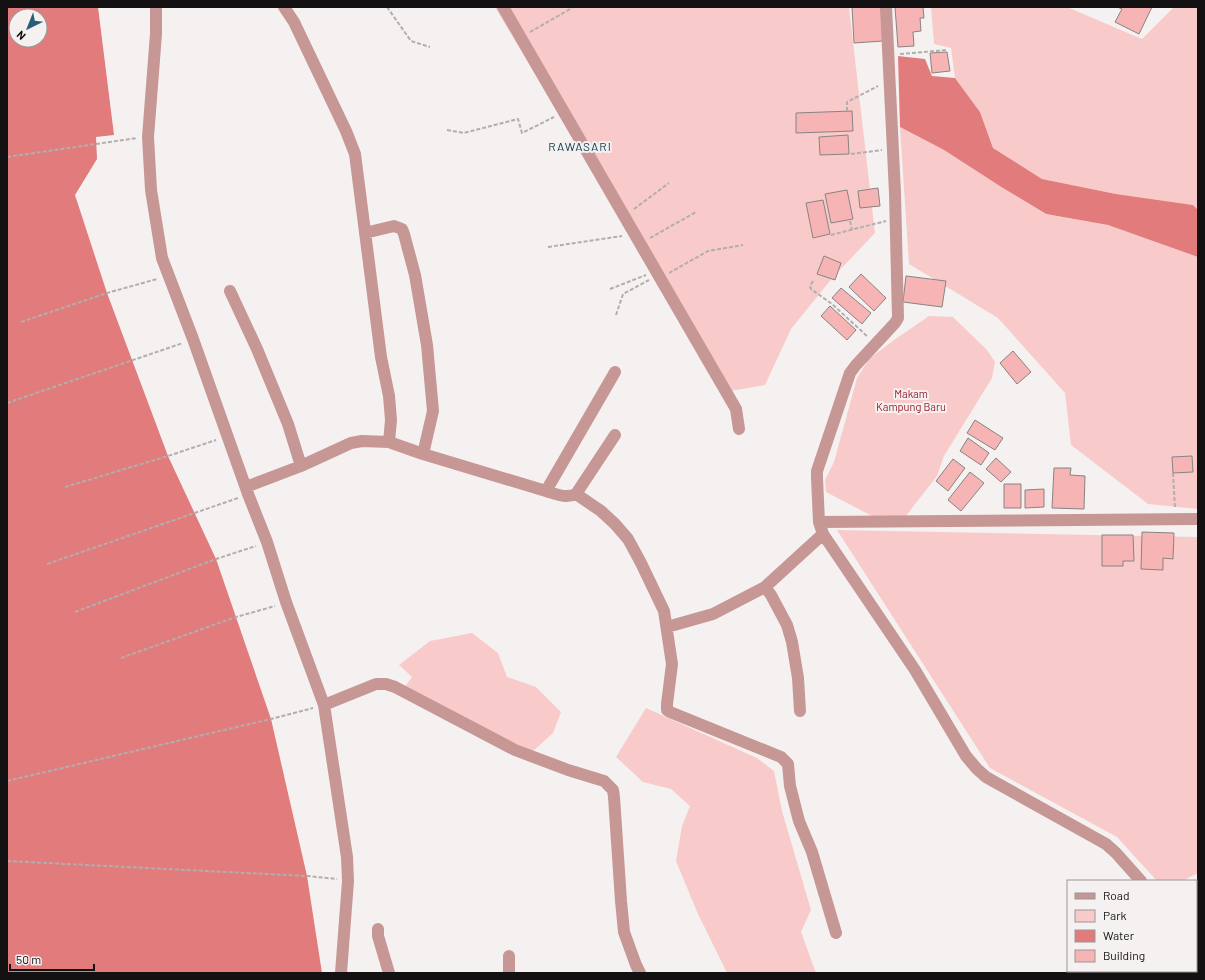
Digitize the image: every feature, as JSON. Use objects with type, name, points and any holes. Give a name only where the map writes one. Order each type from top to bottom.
[{"type":"street","points":[[156,7],[156,34],[148,137],[151,190],[162,258],[267,542],[286,602],[324,705],[347,857],[348,880],[341,973]]},
{"type":"street","points":[[284,7],[294,22],[346,131],[355,154],[381,357],[389,396],[391,420],[389,442]]},
{"type":"street","points":[[502,7],[736,409],[739,429]]},
{"type":"street","points":[[886,7],[896,218],[898,318],[850,373],[817,471],[819,522],[823,534],[915,670],[966,756],[977,769],[986,777],[1106,844],[1116,852],[1140,880]]},
{"type":"street","points":[[365,233],[394,226],[402,229],[415,275],[427,345],[433,411],[423,454]]},
{"type":"street","points":[[230,291],[257,349],[288,424],[301,466]]},
{"type":"street","points":[[546,491],[615,372]]},
{"type":"street","points":[[247,491],[352,443],[362,441],[389,442],[423,454],[566,497],[576,494],[615,435]]},
{"type":"street","points":[[576,494],[601,511],[628,539],[664,611],[672,664],[667,710],[781,757],[788,764],[790,786],[799,821],[812,852],[836,933]]},
{"type":"street","points":[[819,522],[1198,519]]},
{"type":"street","points":[[667,627],[714,614],[765,587],[823,534]]},
{"type":"street","points":[[765,587],[787,625],[792,642],[798,678],[800,711]]},
{"type":"street","points":[[324,705],[376,684],[386,684],[395,687],[516,750],[568,770],[604,781],[613,790],[614,797],[624,932],[640,973]]},
{"type":"street","points":[[378,929],[378,936],[390,973]]},
{"type":"street","points":[[509,956],[509,973]]},
{"type":"path","points":[[386,7],[411,41],[430,47]]},
{"type":"path","points":[[520,37],[572,8]]},
{"type":"path","points":[[889,55],[947,50]]},
{"type":"path","points":[[847,111],[847,102],[890,80]]},
{"type":"path","points":[[447,130],[464,133],[518,119],[522,133],[564,112]]},
{"type":"path","points":[[7,157],[148,137]]},
{"type":"path","points":[[851,154],[893,148]]},
{"type":"path","points":[[624,216],[670,183]]},
{"type":"path","points":[[548,247],[638,239],[696,212]]},
{"type":"path","points":[[830,235],[896,218]]},
{"type":"path","points":[[850,221],[852,230]]},
{"type":"path","points":[[616,315],[623,294],[708,251],[743,245]]},
{"type":"path","points":[[610,289],[659,275]]},
{"type":"path","points":[[21,322],[107,293],[168,276]]},
{"type":"path","points":[[813,281],[810,286],[811,289],[832,304],[876,344]]},
{"type":"path","points":[[7,404],[193,339]]},
{"type":"path","points":[[65,487],[168,456],[227,436]]},
{"type":"path","points":[[1173,473],[1176,519]]},
{"type":"path","points":[[47,564],[247,491]]},
{"type":"path","points":[[75,612],[216,559],[267,542]]},
{"type":"path","points":[[122,658],[236,617],[286,602]]},
{"type":"path","points":[[7,781],[272,719],[324,705]]},
{"type":"path","points":[[7,862],[307,876],[348,880]]},
{"type":"green space","points":[[495,7],[849,7],[875,233],[834,276],[791,329],[765,385],[724,392]]},
{"type":"green space","points":[[931,7],[1067,7],[1142,39],[1174,7],[1198,7],[1198,210],[1193,205],[1116,194],[1042,179],[993,148],[980,112],[955,78],[951,48],[934,44]]},
{"type":"green space","points":[[900,127],[944,150],[1045,214],[1108,225],[1198,257],[1198,509],[1148,504],[1071,445],[1065,393],[998,318],[909,264]]},
{"type":"green space","name":"Makam Kampung Baru","points":[[929,316],[953,317],[987,350],[995,362],[992,378],[944,456],[937,476],[905,517],[872,516],[826,492],[825,480],[834,462],[857,378],[869,359]]},
{"type":"green space","points":[[837,530],[1198,537],[1198,873],[1184,880],[1156,880],[1117,837],[990,768]]},
{"type":"green space","points":[[472,633],[498,653],[507,677],[536,687],[561,712],[553,733],[532,752],[404,688],[412,677],[399,665],[430,641]]},
{"type":"green space","points":[[646,708],[757,758],[774,771],[782,811],[811,910],[801,932],[816,973],[727,973],[698,914],[676,861],[682,826],[690,806],[671,789],[643,782],[616,757]]},
{"type":"water","points":[[7,7],[98,7],[114,135],[96,137],[97,159],[75,195],[107,293],[168,456],[216,559],[271,719],[307,876],[322,973],[7,973]]},
{"type":"water","points":[[898,56],[925,59],[932,76],[955,78],[980,112],[993,148],[1042,179],[1116,194],[1193,205],[1198,210],[1198,257],[1108,225],[1046,214],[944,150],[900,127]]},
{"type":"building","points":[[852,7],[881,7],[883,41],[854,43]]},
{"type":"building","points":[[895,7],[923,7],[924,18],[920,18],[921,31],[913,32],[914,46],[898,47]]},
{"type":"building","points":[[1117,7],[1152,7],[1139,34],[1115,22],[1122,9]]},
{"type":"building","points":[[947,52],[950,71],[932,73],[930,53]]},
{"type":"building","points":[[852,111],[853,131],[796,133],[796,113]]},
{"type":"building","points":[[848,135],[849,154],[820,155],[819,137]]},
{"type":"building","points":[[878,188],[880,206],[860,208],[858,191]]},
{"type":"building","points":[[847,190],[853,219],[831,223],[825,194]]},
{"type":"building","points":[[823,200],[830,234],[813,238],[806,203]]},
{"type":"building","points":[[824,256],[841,263],[835,280],[817,274]]},
{"type":"building","points":[[861,274],[886,298],[874,311],[849,287]]},
{"type":"building","points":[[906,276],[946,281],[942,307],[903,302]]},
{"type":"building","points":[[841,288],[871,313],[862,324],[832,298]]},
{"type":"building","points":[[830,306],[856,330],[847,340],[821,316]]},
{"type":"building","points":[[1013,351],[1031,372],[1017,384],[1000,363]]},
{"type":"building","points":[[975,420],[1003,438],[995,450],[967,433]]},
{"type":"building","points":[[968,438],[989,453],[981,465],[960,451]]},
{"type":"building","points":[[1192,456],[1193,472],[1173,473],[1172,457]]},
{"type":"building","points":[[996,458],[1011,472],[1001,482],[986,469]]},
{"type":"building","points":[[953,459],[965,468],[948,491],[936,481]]},
{"type":"building","points":[[1054,468],[1071,468],[1070,475],[1085,476],[1084,509],[1052,508]]},
{"type":"building","points":[[970,472],[984,483],[961,511],[948,500]]},
{"type":"building","points":[[1004,484],[1021,484],[1021,508],[1004,508]]},
{"type":"building","points":[[1044,489],[1044,507],[1025,508],[1025,490]]},
{"type":"building","points":[[1142,532],[1174,533],[1173,559],[1163,558],[1163,570],[1141,569]]},
{"type":"building","points":[[1102,535],[1133,535],[1134,561],[1123,561],[1123,566],[1102,566]]},
{"type":"district","name":"RAWASARI","points":[[580,147]]}]
